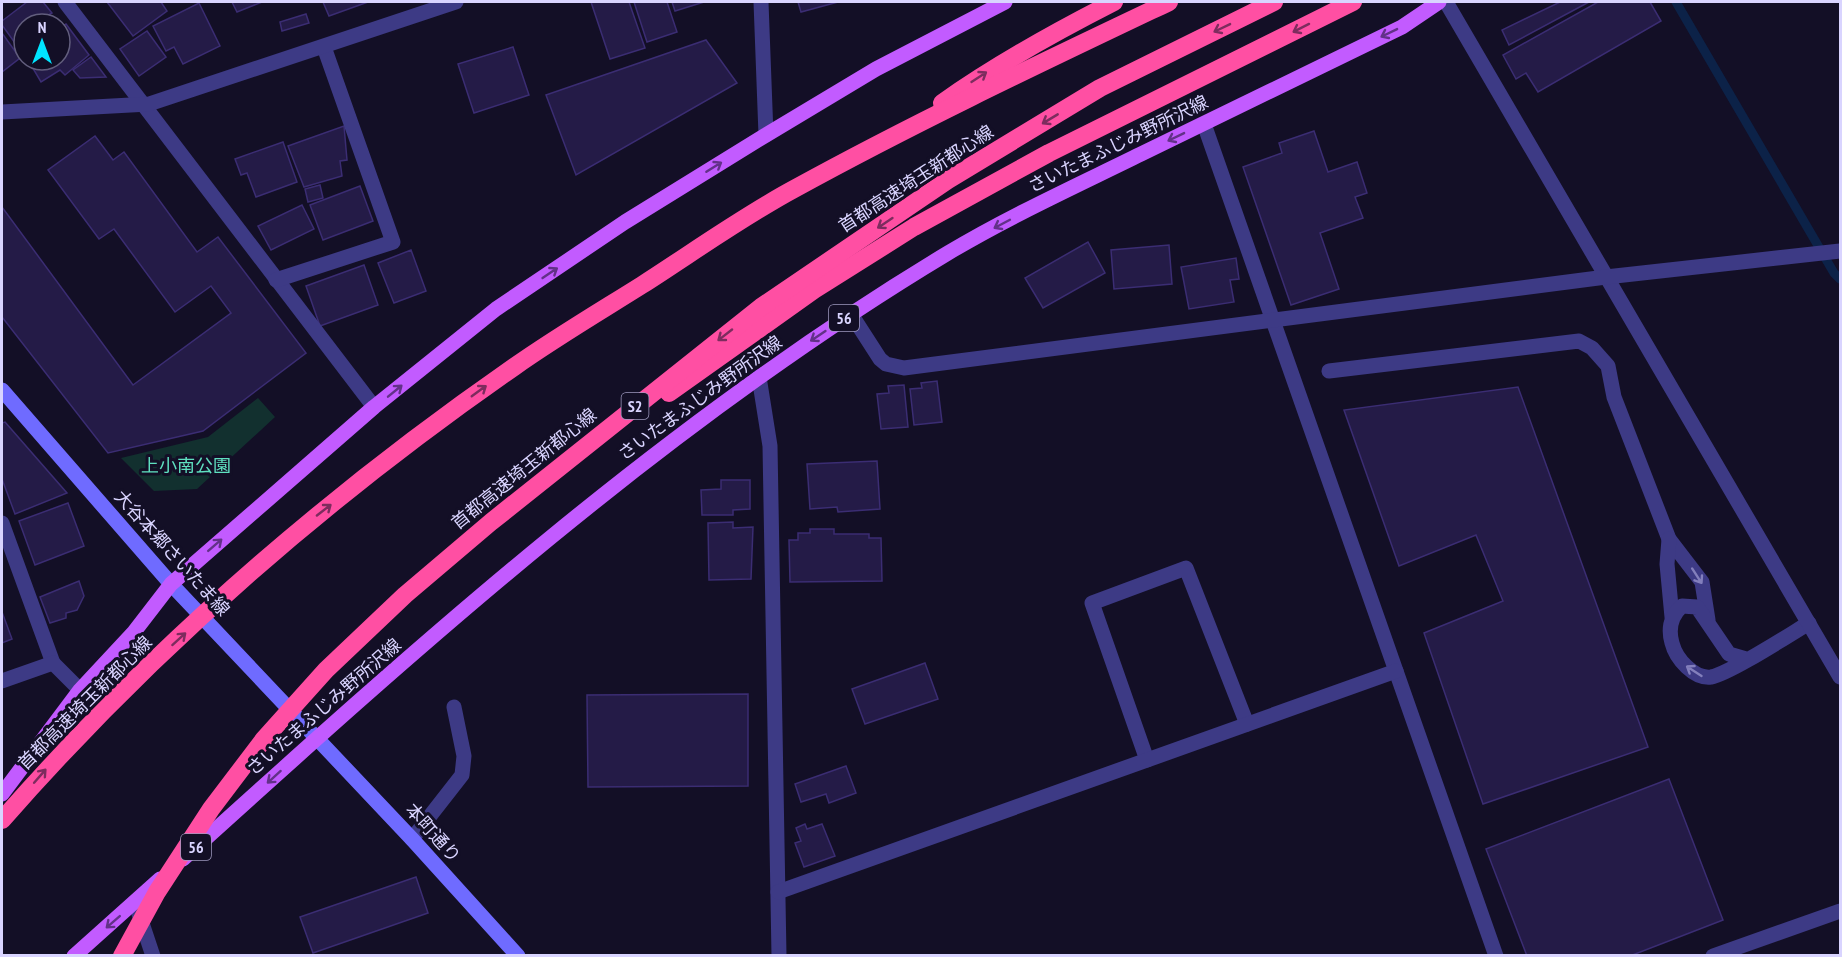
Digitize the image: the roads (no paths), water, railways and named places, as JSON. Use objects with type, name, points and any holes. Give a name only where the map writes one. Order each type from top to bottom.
[{"type":"highway","points":[[897,135],[978,77],[1064,27],[1114,2]]},
{"type":"highway","name":"首都高速埼玉新都心線","points":[[2,820],[59,755],[129,683],[315,517],[415,438],[517,365],[790,191],[897,135],[1168,2]]},
{"type":"highway","name":"首都高速埼玉新都心線","points":[[122,956],[157,892],[212,809],[264,739],[326,670],[405,595],[577,453],[761,307],[948,180],[1100,88],[1274,2]]},
{"type":"highway","points":[[577,453],[694,376],[814,290],[914,227],[1049,153],[1353,2]]},
{"type":"main road","points":[[2,794],[80,690],[134,632],[171,584],[374,407],[496,309],[625,222],[766,135],[876,69],[1005,2]]},
{"type":"main road","name":"さいたまふじみ野所沢線","points":[[74,956],[317,738],[471,605],[656,452],[759,376],[951,251],[1061,193],[1402,27],[1439,2]]},
{"type":"main road","name":"大谷本郷さいたま線","points":[[2,390],[171,584],[317,738]]},
{"type":"main road","name":"本町通り","points":[[317,738],[518,956]]},
{"type":"street","points":[[65,2],[374,407]]},
{"type":"street","points":[[2,112],[142,105],[456,2]]},
{"type":"street","points":[[761,2],[766,135]]},
{"type":"street","points":[[1446,2],[1840,677]]},
{"type":"street","points":[[276,280],[393,242],[324,46]]},
{"type":"street","points":[[1204,124],[1496,956]]},
{"type":"street","points":[[851,314],[880,359],[886,364],[904,368],[1606,277],[1840,251]]},
{"type":"street","points":[[1329,371],[1579,341],[1592,348],[1608,366],[1614,397],[1669,539],[1702,582],[1708,620]]},
{"type":"street","points":[[759,376],[770,446],[779,956]]},
{"type":"street","points":[[2,526],[53,663],[80,690]]},
{"type":"street","points":[[1669,539],[1667,564],[1672,617],[1672,647],[1688,668],[1701,676],[1718,675],[1809,623]]},
{"type":"street","points":[[1147,760],[1092,603],[1186,568],[1247,724]]},
{"type":"street","points":[[1672,617],[1682,606],[1697,607],[1729,654],[1746,659]]},
{"type":"street","points":[[2,681],[53,663]]},
{"type":"street","points":[[778,892],[1396,671]]},
{"type":"street","points":[[412,839],[462,775],[464,756],[454,707]]},
{"type":"street","points":[[135,903],[153,956]]},
{"type":"street","points":[[1713,956],[1840,911]]},
{"type":"waterway","points":[[1676,2],[1834,273],[1840,279]]},
{"type":"park label","name":"上小南公園","points":[[186,466]]}]
